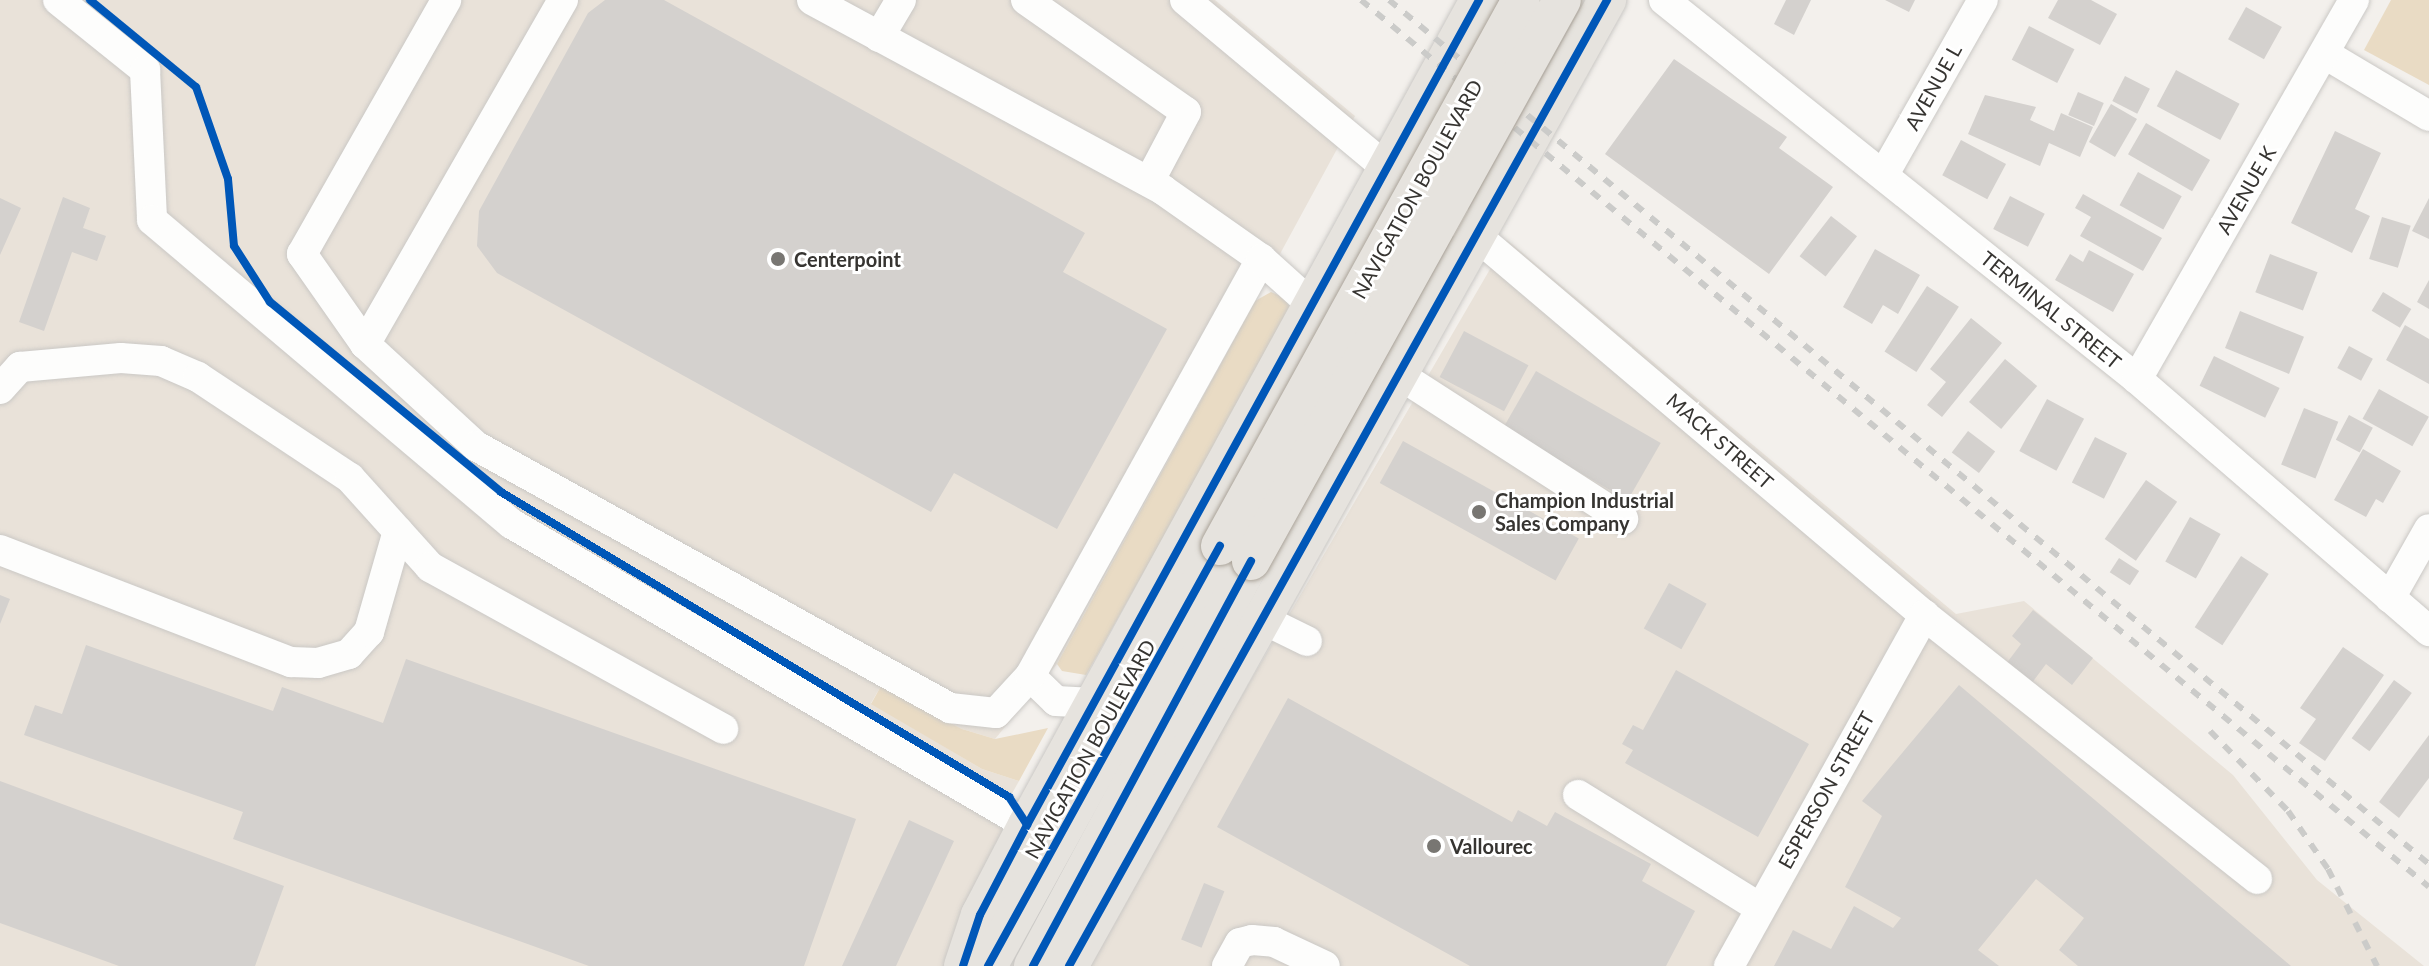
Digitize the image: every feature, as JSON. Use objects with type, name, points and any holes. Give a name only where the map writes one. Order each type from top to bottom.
[{"type":"main road","points":[[963,966],[980,915],[1027,825],[1479,0]]},
{"type":"main road","name":"NAVIGATION BOULEVARD","points":[[1033,966],[1236,554],[1521,0]]},
{"type":"main road","name":"NAVIGATION BOULEVARD","points":[[988,966],[1236,554],[1562,0]]},
{"type":"main road","points":[[1069,966],[1607,0]]},
{"type":"street","points":[[58,0],[145,70],[152,220],[512,524],[1027,825]]},
{"type":"street","points":[[446,0],[302,254],[365,344],[476,446],[950,708],[996,713],[1030,676],[1261,259]]},
{"type":"street","points":[[365,344],[563,0]]},
{"type":"street","points":[[812,0],[1149,182],[1261,259],[1312,305]]},
{"type":"street","points":[[879,37],[901,0]]},
{"type":"street","points":[[1026,0],[1186,112],[1149,182]]},
{"type":"street","name":"MACK STREET","points":[[1185,0],[1387,170],[1476,233],[1924,615],[2257,879]]},
{"type":"street","name":"TERMINAL STREET","points":[[1664,0],[2137,379],[2429,631]]},
{"type":"street","name":"AVENUE L","points":[[1884,174],[1983,0]]},
{"type":"street","name":"AVENUE K","points":[[2137,379],[2354,0]]},
{"type":"street","points":[[2325,54],[2429,116]]},
{"type":"street","points":[[0,389],[20,367],[121,358],[161,361],[198,377],[350,478],[430,567],[507,615],[723,729]]},
{"type":"street","points":[[1398,374],[1623,519]]},
{"type":"street","points":[[2390,598],[2429,529]]},
{"type":"street","points":[[0,550],[291,662],[318,663],[349,654],[369,632],[398,531]]},
{"type":"street","name":"ESPERSON STREET","points":[[1729,966],[1924,615]]},
{"type":"street","points":[[1262,619],[1307,641]]},
{"type":"street","points":[[1030,676],[1056,701],[1094,703]]},
{"type":"street","points":[[1578,795],[1760,908]]},
{"type":"street","points":[[1227,966],[1240,943],[1252,940],[1284,945],[1325,966]]},
{"type":"shaded area","points":[[0,0],[1215,0],[1355,116],[1057,664],[995,739],[962,729],[881,686],[871,703],[982,769],[1019,781],[995,824],[1117,910],[1507,240],[1956,614],[2024,601],[2233,775],[2317,880],[2424,966],[0,966]]},
{"type":"shaded area","points":[[2391,0],[2429,0],[2429,85],[2364,50]]},
{"type":"shaded area","points":[[1271,292],[1285,298],[1291,310],[1086,675],[1062,671],[1057,664],[1255,301]]},
{"type":"shaded area","points":[[881,686],[962,729],[995,739],[1048,728],[1019,781],[982,769],[871,704]]},
{"type":"building","name":"Centerpoint","points":[[605,0],[664,0],[1085,233],[1063,272],[1167,329],[1057,529],[954,473],[931,512],[497,273],[477,246],[479,211],[588,13]]},
{"type":"building","points":[[1786,0],[1811,0],[1794,35],[1774,24]]},
{"type":"building","points":[[1885,0],[1915,0],[1909,12]]},
{"type":"building","points":[[2058,0],[2091,0],[2117,14],[2100,45],[2048,18]]},
{"type":"building","points":[[2246,7],[2282,27],[2264,59],[2228,39]]},
{"type":"building","points":[[2029,26],[2074,49],[2057,83],[2012,60]]},
{"type":"building","points":[[1674,59],[1787,137],[1779,148],[1833,187],[1769,274],[1605,154]]},
{"type":"building","points":[[2176,70],[2240,104],[2220,140],[2157,106]]},
{"type":"building","points":[[2125,76],[2150,89],[2137,114],[2112,101]]},
{"type":"building","points":[[2078,92],[2104,103],[2094,126],[2068,115]]},
{"type":"building","points":[[1985,95],[2036,107],[2030,120],[2054,131],[2061,113],[2093,127],[2080,157],[2049,143],[2040,166],[1968,134]]},
{"type":"building","points":[[2111,104],[2137,119],[2115,157],[2089,142]]},
{"type":"building","points":[[2146,123],[2210,160],[2192,191],[2128,154]]},
{"type":"building","points":[[2335,131],[2381,153],[2355,209],[2370,216],[2352,253],[2291,223]]},
{"type":"building","points":[[1961,140],[2006,164],[1987,199],[1942,175]]},
{"type":"building","points":[[2138,172],[2182,196],[2163,229],[2120,205]]},
{"type":"building","points":[[2083,194],[2162,238],[2143,271],[2080,236],[2091,217],[2075,208]]},
{"type":"building","points":[[2010,196],[2045,214],[2028,247],[1993,229]]},
{"type":"building","points":[[63,197],[90,208],[83,228],[106,236],[97,261],[72,252],[44,331],[19,322]]},
{"type":"building","points":[[0,198],[21,208],[0,255]]},
{"type":"building","points":[[2429,198],[2429,239],[2412,231]]},
{"type":"building","points":[[1831,216],[1857,236],[1826,277],[1800,256]]},
{"type":"building","points":[[2382,217],[2411,226],[2398,268],[2369,259]]},
{"type":"building","points":[[1875,249],[1920,275],[1898,314],[1883,305],[1872,324],[1843,307]]},
{"type":"building","points":[[2089,250],[2134,274],[2113,312],[2055,280],[2070,254],[2083,262]]},
{"type":"building","points":[[2270,254],[2318,272],[2303,311],[2255,292]]},
{"type":"building","points":[[2429,280],[2429,309],[2417,302]]},
{"type":"building","points":[[1927,286],[1959,307],[1916,372],[1885,351]]},
{"type":"building","points":[[2383,292],[2411,309],[2400,328],[2372,311]]},
{"type":"building","points":[[2240,311],[2304,337],[2289,374],[2225,348]]},
{"type":"building","points":[[1971,318],[2002,343],[1942,417],[1927,405],[1946,382],[1930,369]]},
{"type":"building","points":[[2405,325],[2429,339],[2429,384],[2386,360]]},
{"type":"building","points":[[1464,331],[1528,365],[1504,411],[1440,377]]},
{"type":"building","points":[[2349,346],[2373,359],[2361,381],[2337,368]]},
{"type":"building","points":[[2214,356],[2280,388],[2265,418],[2200,386]]},
{"type":"building","points":[[2005,359],[2037,386],[2001,429],[1969,402]]},
{"type":"building","points":[[1536,371],[1661,443],[1628,500],[1503,428]]},
{"type":"building","points":[[2379,389],[2429,417],[2412,446],[2363,419]]},
{"type":"building","points":[[2047,399],[2084,419],[2056,471],[2019,451]]},
{"type":"building","points":[[2304,408],[2338,422],[2315,478],[2281,465]]},
{"type":"building","points":[[2349,415],[2373,428],[2360,452],[2336,440]]},
{"type":"building","points":[[1968,431],[1995,451],[1979,473],[1952,453]]},
{"type":"building","points":[[2095,437],[2127,453],[2104,499],[2072,482]]},
{"type":"building","name":"Champion Industrial Sales Company","points":[[1403,441],[1579,538],[1556,580],[1380,483]]},
{"type":"building","points":[[2363,449],[2401,471],[2383,503],[2376,499],[2366,517],[2334,500]]},
{"type":"building","points":[[2146,480],[2177,502],[2136,561],[2105,539]]},
{"type":"building","points":[[2190,517],[2221,534],[2196,579],[2165,562]]},
{"type":"building","points":[[2241,556],[2269,574],[2222,645],[2195,627]]},
{"type":"building","points":[[2119,558],[2139,571],[2130,585],[2110,572]]},
{"type":"building","points":[[1669,583],[1707,604],[1681,649],[1644,628]]},
{"type":"building","points":[[0,595],[10,599],[0,624]]},
{"type":"building","points":[[2033,610],[2093,658],[2072,685],[2046,664],[2031,684],[2006,664],[2021,644],[2012,636]]},
{"type":"building","points":[[86,645],[273,711],[282,687],[383,723],[406,659],[856,819],[804,966],[589,966],[233,839],[243,812],[24,735],[35,705],[62,714]]},
{"type":"building","points":[[2343,647],[2384,675],[2325,761],[2299,743],[2316,719],[2300,708]]},
{"type":"building","points":[[1676,670],[1809,744],[1758,837],[1625,763],[1633,750],[1622,744],[1633,725],[1643,730]]},
{"type":"building","points":[[2394,680],[2412,693],[2369,751],[2352,738]]},
{"type":"building","points":[[1959,685],[2291,966],[2078,966],[2059,950],[2084,918],[2036,879],[1978,950],[1999,966],[1774,966],[1793,930],[1831,949],[1854,906],[1893,928],[1901,918],[1845,887],[1882,816],[1862,801]]},
{"type":"building","name":"Vallourec","points":[[1288,698],[1512,822],[1518,810],[1547,826],[1555,812],[1651,864],[1642,881],[1695,911],[1666,966],[1470,966],[1217,827]]},
{"type":"building","points":[[2429,735],[2429,778],[2399,818],[2379,802]]},
{"type":"building","points":[[0,781],[284,886],[255,966],[119,966],[0,923]]},
{"type":"building","points":[[909,820],[954,841],[896,966],[842,966]]},
{"type":"building","points":[[1204,883],[1224,891],[1202,948],[1181,940]]},
{"type":"railway","points":[[1361,0],[2429,887]]},
{"type":"railway","points":[[1389,0],[2429,864]]},
{"type":"railway","points":[[2210,731],[2288,811],[2328,869],[2377,966]]},
{"type":"cycle path","points":[[90,0],[196,87],[228,179],[234,246],[270,302],[501,492],[1009,797],[1027,825]]},
{"type":"cycle path","points":[[963,966],[980,915],[1027,825],[1479,0]]},
{"type":"cycle path","points":[[1069,966],[1607,0]]},
{"type":"cycle path","points":[[988,966],[1220,546]]},
{"type":"cycle path","points":[[1033,966],[1251,561]]},
{"type":"place","name":"Centerpoint","points":[[778,259]]},
{"type":"place","name":"Champion Industrial Sales Company","points":[[1479,512]]},
{"type":"place","name":"Vallourec","points":[[1434,846]]}]
